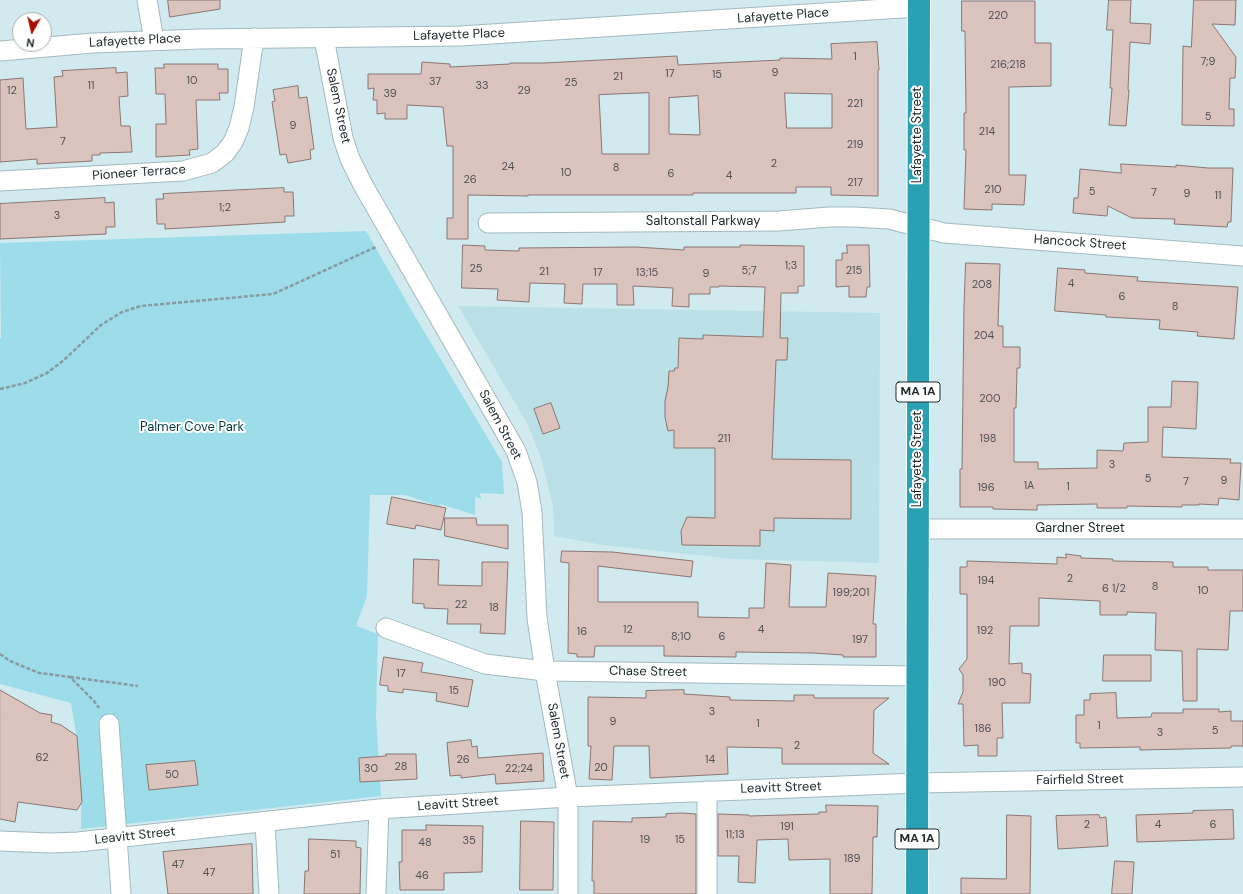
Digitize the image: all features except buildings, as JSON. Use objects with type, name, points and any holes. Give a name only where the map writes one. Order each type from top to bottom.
[{"type":"highway","name":"Lafayette Street","points":[[917,894],[918,4]]},
{"type":"street","points":[[147,0],[154,40]]},
{"type":"street","name":"Lafayette Place","points":[[0,51],[93,43],[154,40],[460,36],[918,4]]},
{"type":"street","name":"Pioneer Terrace","points":[[0,181],[183,171],[212,163],[229,148],[239,128],[244,107],[254,38]]},
{"type":"street","name":"Salem Street","points":[[324,38],[343,138],[350,159],[363,185],[516,451],[525,476],[532,512],[537,618],[568,797],[568,894]]},
{"type":"street","name":"Saltonstall Parkway","points":[[488,223],[779,221],[828,217],[854,217],[889,219],[918,226]]},
{"type":"street","name":"Hancock Street","points":[[918,226],[944,233],[1243,256]]},
{"type":"street","name":"Gardner Street","points":[[917,529],[1243,529]]},
{"type":"street","name":"Chase Street","points":[[386,628],[485,664],[545,671],[917,676]]},
{"type":"street","points":[[109,724],[121,894]]},
{"type":"street","name":"Fairfield Street","points":[[917,783],[1243,777]]},
{"type":"street","name":"Leavitt Street","points":[[0,841],[50,843],[117,838],[379,809],[568,797],[917,783]]},
{"type":"street","points":[[707,791],[707,894]]},
{"type":"street","points":[[376,894],[379,809]]},
{"type":"street","points":[[265,822],[269,894]]},
{"type":"path","points":[[0,389],[25,384],[46,373],[64,360],[101,325],[122,312],[141,306],[272,294],[376,247]]},
{"type":"path","points":[[0,654],[10,661],[39,673],[138,686]]},
{"type":"path","points":[[70,677],[94,701],[109,724]]},
{"type":"shaded area","points":[[458,306],[880,313],[879,563],[735,559],[603,545],[554,536],[553,507],[541,458],[528,425]]},
{"type":"green space","name":"Palmer Cove Park","points":[[366,231],[502,462],[504,494],[479,493],[482,499],[475,497],[475,515],[440,504],[439,506],[405,495],[370,495],[367,596],[356,626],[378,634],[376,717],[381,796],[81,829],[79,766],[71,703],[0,684],[0,243]]}]
